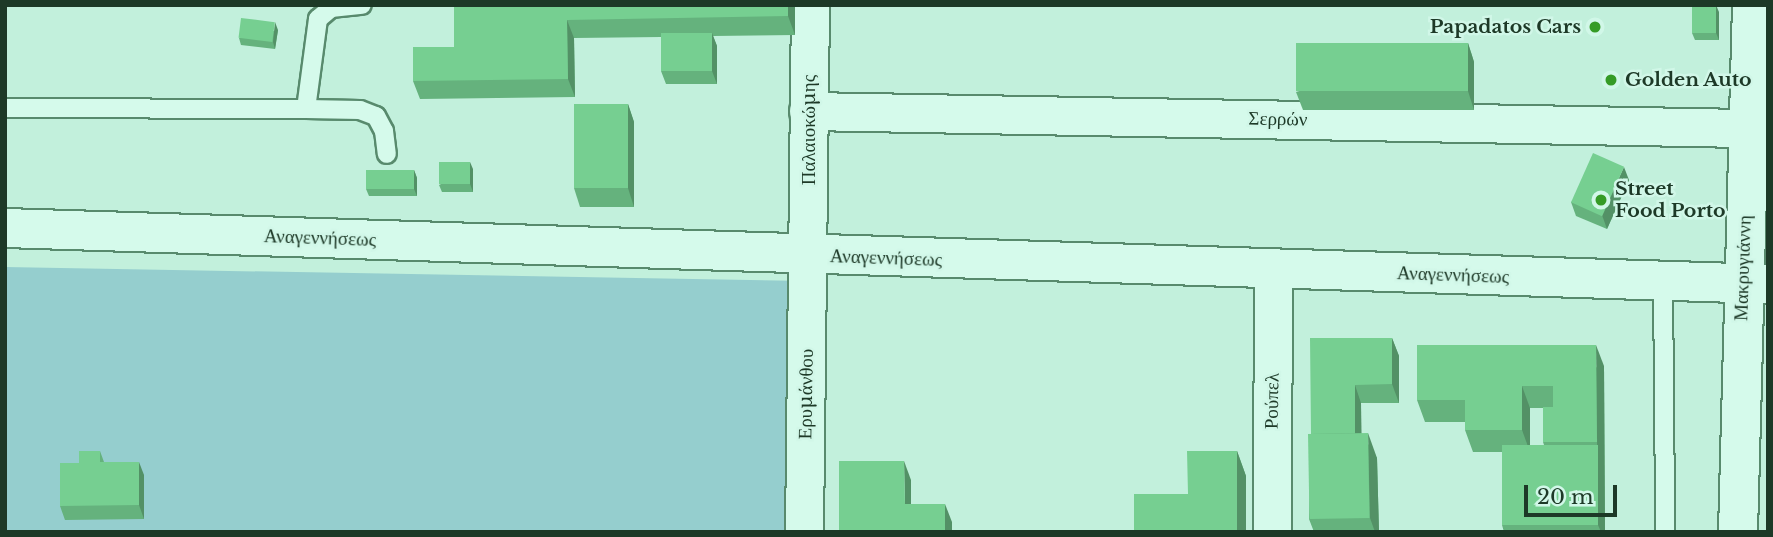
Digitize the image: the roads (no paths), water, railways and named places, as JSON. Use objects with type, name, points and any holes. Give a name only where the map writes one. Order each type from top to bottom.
[{"type":"street","name":"Παλαιοκώμης","points":[[808,256],[810,5]]},
{"type":"street","name":"Μακρυγιάννη","points":[[1738,532],[1755,284],[1748,128],[1759,67],[1752,5]]},
{"type":"street","name":"Σερρών","points":[[808,111],[1748,128]]},
{"type":"street","name":"Αναγεννήσεως","points":[[5,228],[808,256],[1755,284]]},
{"type":"street","name":"Ερυμάνθου","points":[[804,532],[808,256]]},
{"type":"street","name":"Ρούπελ","points":[[1272,532],[1273,270]]},
{"type":"lane","points":[[306,109],[318,19],[331,8],[362,5]]},
{"type":"lane","points":[[5,108],[306,109],[369,112],[381,123],[387,154]]},
{"type":"lane","points":[[1663,281],[1665,532]]},
{"type":"place","name":"Papadatos Cars","points":[[1595,27]]},
{"type":"place","name":"Golden Auto","points":[[1611,80]]},
{"type":"place","name":"Street Food Porto","points":[[1601,200]]}]
